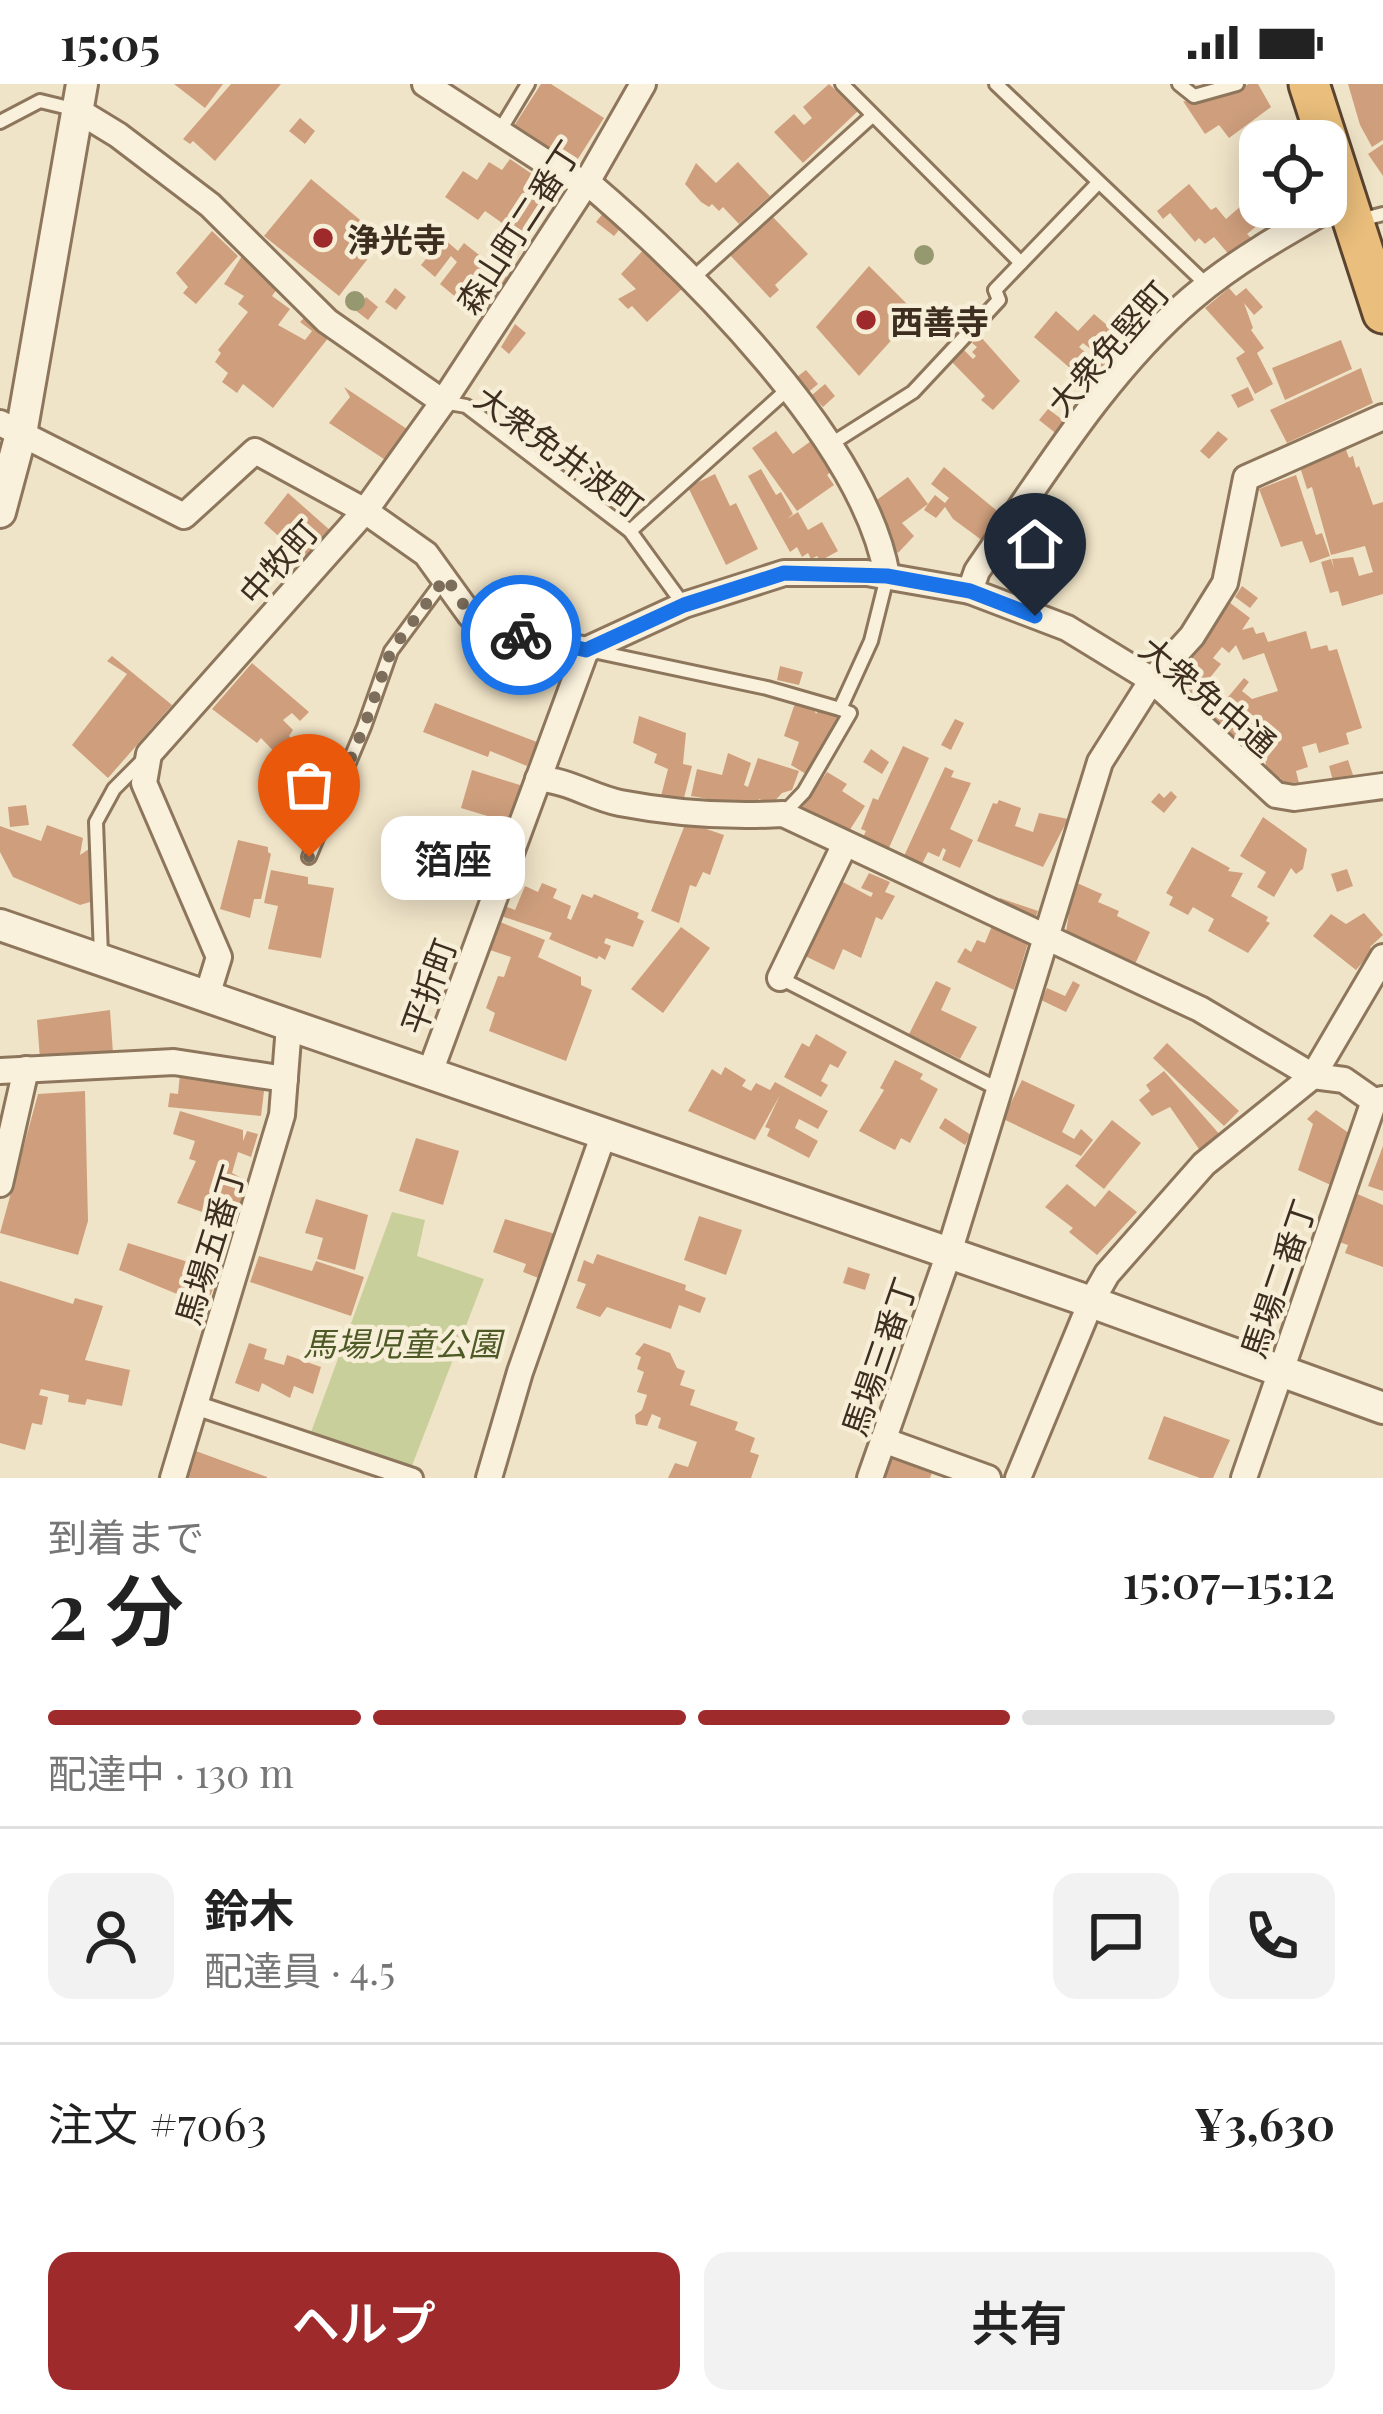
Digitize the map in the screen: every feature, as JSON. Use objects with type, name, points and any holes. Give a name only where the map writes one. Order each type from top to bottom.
[{"type":"highway","points":[[1309,84],[1361,211],[1383,313]]},
{"type":"street","points":[[425,84],[567,176],[587,182],[692,279],[831,444],[883,550],[887,576]]},
{"type":"street","name":"森山町二番丁","points":[[443,402],[587,182],[644,84]]},
{"type":"street","points":[[79,97],[118,135],[210,205],[327,320],[443,402]]},
{"type":"street","points":[[0,512],[10,428],[79,97]]},
{"type":"street","name":"大衆免竪町","points":[[970,591],[977,571],[1112,382],[1189,300],[1261,247],[1361,211]]},
{"type":"street","name":"中牧町","points":[[149,754],[365,511],[443,402]]},
{"type":"street","name":"馬場三番丁","points":[[870,1478],[948,1256],[1100,761],[1152,680],[1192,636],[1226,583],[1246,478],[1383,418]]},
{"type":"street","points":[[10,428],[184,515],[255,451],[365,511],[426,554],[470,615],[507,632],[586,650]]},
{"type":"street","name":"大衆免中通","points":[[586,650],[684,605],[784,573],[887,576],[970,591],[1067,628],[1152,680],[1276,795],[1294,798],[1383,786]]},
{"type":"street","name":"平折町","points":[[429,1075],[586,650]]},
{"type":"street","points":[[149,754],[144,783],[219,958],[207,996]]},
{"type":"street","points":[[538,779],[556,780],[618,802],[748,816],[783,814],[1200,1009],[1313,1076],[1344,1080],[1379,1100]]},
{"type":"street","points":[[780,978],[845,844]]},
{"type":"street","points":[[0,925],[1091,1302],[1383,1408]]},
{"type":"street","points":[[1018,1478],[1107,1274],[1204,1164],[1313,1076],[1383,957]]},
{"type":"street","name":"馬場五番丁","points":[[173,1478],[282,1115],[289,1026]]},
{"type":"street","points":[[0,1071],[174,1063],[285,1079]]},
{"type":"street","points":[[1,1179],[26,1069]]},
{"type":"street","name":"馬場二番丁","points":[[1244,1478],[1278,1372],[1379,1100]]},
{"type":"street","points":[[489,1478],[520,1372],[603,1136]]},
{"type":"street","points":[[195,1405],[413,1478]]},
{"type":"street","points":[[884,1440],[988,1478]]},
{"type":"lane","points":[[499,132],[528,84]]},
{"type":"lane","points":[[842,84],[1021,263]]},
{"type":"lane","points":[[996,84],[1208,286]]},
{"type":"lane","points":[[1179,84],[1194,97],[1238,84]]},
{"type":"lane","points":[[0,122],[40,101],[79,97]]},
{"type":"lane","points":[[692,279],[872,116]]},
{"type":"lane","points":[[831,444],[913,392],[999,300],[995,290],[1098,183]]},
{"type":"lane","points":[[630,531],[788,389]]},
{"type":"lane","name":"大衆免井波町","points":[[443,402],[466,406],[630,531],[684,605]]},
{"type":"lane","points":[[840,709],[871,641],[887,576]]},
{"type":"lane","points":[[309,857],[391,651],[446,577]]},
{"type":"lane","points":[[586,650],[766,688],[850,713],[804,792],[783,814]]},
{"type":"lane","points":[[101,957],[96,822],[113,790],[149,754]]},
{"type":"lane","points":[[780,978],[998,1090]]},
{"type":"green space","name":"馬場児童公園","points":[[392,1212],[425,1220],[417,1256],[484,1279],[408,1476],[307,1443]]},
{"type":"building","points":[[174,84],[223,84],[205,108]]},
{"type":"building","points":[[231,84],[281,84],[215,161],[193,141],[183,139]]},
{"type":"building","points":[[541,84],[551,84],[604,118],[574,165],[514,126]]},
{"type":"building","points":[[829,84],[858,111],[803,163],[774,132],[794,114],[804,125],[812,118],[803,107]]},
{"type":"building","points":[[1258,84],[1271,107],[1253,120],[1239,120],[1239,131],[1229,138],[1219,125],[1205,134],[1183,101],[1198,103]]},
{"type":"building","points":[[1348,84],[1383,84],[1383,140],[1372,147],[1360,125]]},
{"type":"building","points":[[300,118],[315,131],[305,144],[289,131]]},
{"type":"building","points":[[1383,144],[1383,176],[1368,154]]},
{"type":"building","points":[[510,159],[557,191],[519,248],[499,235],[505,225],[485,211],[478,220],[445,197],[463,171],[477,180],[489,162],[502,170]]},
{"type":"building","points":[[738,162],[770,196],[739,224],[723,207],[719,211],[701,202],[685,184],[696,163],[716,183]]},
{"type":"building","name":"浄光寺","points":[[311,179],[383,239],[339,296],[264,236]]},
{"type":"building","points":[[1189,184],[1211,210],[1216,207],[1226,219],[1239,208],[1239,228],[1254,228],[1247,234],[1251,238],[1245,247],[1232,258],[1214,237],[1205,244],[1199,238],[1195,242],[1170,213],[1163,219],[1157,211]]},
{"type":"building","points":[[605,211],[627,228],[623,233],[619,230],[614,236],[596,222]]},
{"type":"building","points":[[771,215],[808,254],[775,285],[779,290],[770,298],[729,254]]},
{"type":"building","points":[[212,231],[238,256],[196,304],[183,293],[188,287],[176,273]]},
{"type":"building","points":[[443,238],[458,251],[464,243],[511,280],[482,319],[440,284],[457,262],[451,256],[435,277],[421,265]]},
{"type":"building","points":[[647,246],[685,286],[647,322],[618,299],[636,289],[621,274]]},
{"type":"building","points":[[242,256],[277,289],[272,296],[290,309],[278,325],[305,340],[312,331],[300,322],[306,316],[329,337],[273,408],[243,384],[237,393],[222,382],[228,373],[215,362],[221,353],[218,350],[248,312],[238,304],[244,296],[224,284]]},
{"type":"building","name":"西善寺","points":[[869,266],[916,313],[859,376],[816,327]]},
{"type":"building","points":[[395,288],[406,297],[396,310],[385,302]]},
{"type":"building","points":[[1229,288],[1236,296],[1246,288],[1263,307],[1254,315],[1244,303],[1251,330],[1264,348],[1257,353],[1273,384],[1255,394],[1236,358],[1245,352],[1205,308]]},
{"type":"building","points":[[366,297],[378,307],[368,320],[355,310]]},
{"type":"building","points":[[1056,311],[1078,331],[1094,314],[1128,343],[1104,370],[1094,361],[1098,355],[1083,343],[1079,347],[1092,358],[1078,375],[1034,337]]},
{"type":"building","points":[[515,324],[526,333],[509,354],[501,347]]},
{"type":"building","points":[[980,336],[1020,381],[993,410],[951,361],[963,349],[973,359],[977,347],[972,343]]},
{"type":"building","points":[[1341,340],[1352,369],[1285,400],[1272,368]]},
{"type":"building","points":[[1361,368],[1373,403],[1287,443],[1270,410]]},
{"type":"building","points":[[806,370],[818,384],[806,394],[793,380]]},
{"type":"building","points":[[825,384],[835,396],[823,407],[812,395]]},
{"type":"building","points":[[344,387],[407,429],[387,461],[329,423],[350,397]]},
{"type":"building","points":[[1248,387],[1254,400],[1238,408],[1231,395]]},
{"type":"building","points":[[1048,409],[1067,423],[1058,435],[1039,420]]},
{"type":"building","points":[[776,431],[793,454],[811,441],[832,471],[827,475],[834,485],[797,511],[752,448]]},
{"type":"building","points":[[1218,431],[1228,439],[1209,459],[1200,451]]},
{"type":"building","points":[[1345,447],[1356,468],[1359,466],[1373,505],[1383,502],[1383,594],[1342,606],[1338,591],[1330,593],[1321,562],[1331,559],[1334,568],[1332,559],[1353,557],[1359,576],[1373,572],[1365,546],[1331,555],[1312,487],[1307,489],[1300,467]]},
{"type":"building","points":[[944,467],[1002,515],[983,541],[953,519],[945,507],[936,518],[924,510],[935,495],[945,503],[949,498],[931,484]]},
{"type":"building","points":[[761,469],[793,514],[787,519],[798,512],[808,530],[822,522],[838,551],[820,561],[808,553],[802,557],[797,547],[790,552],[748,476]]},
{"type":"building","points":[[715,474],[730,506],[736,503],[758,549],[726,565],[688,487]]},
{"type":"building","points":[[1296,475],[1316,535],[1322,533],[1330,556],[1310,563],[1302,541],[1281,547],[1259,489]]},
{"type":"building","points":[[908,477],[928,504],[902,523],[914,536],[898,553],[881,530],[878,522],[884,517],[874,502]]},
{"type":"building","points":[[288,493],[331,531],[305,560],[264,523]]},
{"type":"building","points":[[1042,509],[1081,543],[1060,567],[1065,572],[1051,589],[1045,585],[1040,591],[1002,556]]},
{"type":"building","points":[[1242,586],[1258,598],[1250,608],[1235,597]]},
{"type":"building","points":[[1229,602],[1250,618],[1242,630],[1253,627],[1256,634],[1264,632],[1268,642],[1306,631],[1311,649],[1327,645],[1329,651],[1337,649],[1362,728],[1346,733],[1349,744],[1319,753],[1316,743],[1302,747],[1308,767],[1296,771],[1299,783],[1281,782],[1281,778],[1275,783],[1260,771],[1266,764],[1263,752],[1253,763],[1207,722],[1244,678],[1249,682],[1242,691],[1252,699],[1278,691],[1264,653],[1243,660],[1236,645],[1229,653],[1222,647],[1213,658],[1221,664],[1189,704],[1168,686]]},
{"type":"building","points":[[112,656],[172,705],[108,778],[72,745],[127,674],[107,661]]},
{"type":"building","points":[[252,663],[309,712],[300,721],[292,713],[283,720],[299,746],[286,764],[261,738],[257,743],[212,709]]},
{"type":"building","points":[[780,666],[803,672],[799,685],[777,680]]},
{"type":"building","points":[[435,703],[537,742],[527,766],[423,732]]},
{"type":"building","points":[[798,703],[816,714],[837,717],[825,748],[806,774],[791,765],[799,742],[784,736]]},
{"type":"building","points":[[639,716],[686,733],[683,764],[692,766],[684,798],[661,796],[668,769],[654,763],[657,754],[633,743]]},
{"type":"building","points":[[955,719],[964,723],[951,750],[941,745]]},
{"type":"building","points":[[903,746],[929,758],[888,850],[862,839],[866,831],[861,829]]},
{"type":"building","points":[[871,749],[889,762],[882,774],[863,762]]},
{"type":"building","points":[[728,753],[751,763],[744,785],[748,787],[758,758],[799,771],[792,790],[772,804],[759,799],[757,803],[691,796],[697,769],[722,775]]},
{"type":"building","points":[[1348,760],[1353,775],[1333,781],[1329,766]]},
{"type":"building","points":[[945,767],[954,771],[951,777],[971,783],[950,829],[973,840],[960,868],[942,860],[943,848],[939,857],[928,852],[922,864],[904,856]]},
{"type":"building","points":[[472,770],[523,786],[511,823],[461,808]]},
{"type":"building","points":[[827,772],[847,784],[842,791],[865,806],[846,836],[802,808]]},
{"type":"building","points":[[1171,791],[1177,797],[1164,813],[1151,802],[1159,793],[1164,798]]},
{"type":"building","points":[[999,800],[1021,808],[1015,826],[1033,832],[1039,813],[1068,819],[1043,867],[977,841],[993,803]]},
{"type":"building","points":[[26,805],[29,825],[10,827],[8,807]]},
{"type":"building","points":[[1263,817],[1307,849],[1303,869],[1296,874],[1291,868],[1274,897],[1257,887],[1266,872],[1240,856]]},
{"type":"building","points":[[686,822],[724,835],[710,875],[703,872],[696,887],[690,885],[679,923],[651,911]]},
{"type":"building","points":[[47,825],[83,838],[80,855],[89,849],[90,902],[80,905],[13,877],[0,852],[0,826],[41,841]]},
{"type":"building","points":[[238,840],[268,847],[271,854],[261,899],[254,899],[250,918],[220,909]]},
{"type":"building","points":[[1192,847],[1230,868],[1228,871],[1243,873],[1231,896],[1268,917],[1270,923],[1248,953],[1208,931],[1214,919],[1193,907],[1188,915],[1169,905],[1173,897],[1166,893]]},
{"type":"building","points":[[1347,869],[1353,886],[1337,892],[1331,874]]},
{"type":"building","points":[[271,870],[334,888],[321,958],[268,949],[278,906],[264,903]]},
{"type":"building","points":[[869,873],[890,882],[885,892],[895,896],[882,920],[876,917],[861,958],[843,949],[834,970],[803,955],[841,881],[871,897],[873,893],[861,888]]},
{"type":"building","points":[[542,883],[557,889],[553,898],[571,906],[567,918],[571,920],[582,894],[592,898],[594,894],[639,913],[637,918],[644,921],[633,947],[606,938],[604,943],[611,946],[605,960],[597,959],[549,939],[552,933],[498,915],[502,905],[515,910],[525,886],[538,892]]},
{"type":"building","points":[[1077,883],[1102,894],[1098,902],[1119,911],[1117,916],[1150,932],[1135,964],[1066,932]]},
{"type":"building","points":[[1000,898],[1038,911],[1035,919],[998,902]]},
{"type":"building","points":[[1364,913],[1383,935],[1356,970],[1313,936],[1331,914],[1346,924]]},
{"type":"building","points":[[495,920],[545,940],[538,957],[581,977],[581,985],[592,990],[566,1061],[489,1031],[495,1013],[486,1008],[511,957],[484,948]]},
{"type":"building","points":[[992,926],[1028,943],[1014,990],[957,962],[965,948],[971,952],[977,940],[985,943]]},
{"type":"building","points":[[681,927],[710,948],[663,1013],[631,989]]},
{"type":"building","points":[[936,981],[951,988],[941,1010],[977,1027],[960,1059],[909,1034]]},
{"type":"building","points":[[1073,981],[1080,985],[1066,1012],[1041,1000],[1047,988],[1065,996]]},
{"type":"building","points":[[110,1010],[113,1053],[40,1059],[37,1020]]},
{"type":"building","points":[[816,1034],[847,1052],[838,1068],[830,1064],[821,1081],[828,1085],[821,1097],[784,1077],[802,1043],[809,1047]]},
{"type":"building","points":[[1167,1043],[1239,1111],[1224,1126],[1153,1058]]},
{"type":"building","points":[[895,1060],[923,1074],[920,1079],[938,1089],[910,1143],[901,1138],[895,1150],[859,1131],[884,1090],[880,1088]]},
{"type":"building","points":[[725,1067],[746,1080],[742,1086],[751,1091],[756,1083],[770,1090],[775,1082],[828,1111],[818,1129],[799,1119],[795,1128],[818,1141],[809,1158],[767,1136],[770,1129],[765,1127],[780,1095],[755,1140],[688,1111],[712,1069],[721,1075]]},
{"type":"building","points":[[1164,1071],[1221,1136],[1201,1152],[1170,1107],[1152,1116],[1139,1100],[1150,1091],[1146,1085]]},
{"type":"building","points":[[180,1074],[265,1083],[261,1116],[168,1107],[170,1093],[178,1094]]},
{"type":"building","points":[[1022,1080],[1075,1105],[1062,1132],[1074,1139],[1081,1129],[1093,1140],[1081,1156],[1003,1119]]},
{"type":"building","points":[[85,1091],[88,1221],[78,1255],[0,1233],[38,1094]]},
{"type":"building","points":[[1316,1110],[1353,1136],[1335,1187],[1298,1170],[1313,1124],[1307,1119]]},
{"type":"building","points":[[180,1111],[243,1130],[243,1141],[247,1131],[258,1134],[251,1157],[238,1152],[232,1173],[247,1181],[241,1201],[247,1202],[239,1225],[177,1203],[196,1161],[189,1159],[195,1141],[173,1134]]},
{"type":"building","points":[[945,1118],[971,1135],[965,1145],[939,1128]]},
{"type":"building","points":[[1112,1120],[1141,1143],[1104,1189],[1075,1166]]},
{"type":"building","points":[[416,1138],[459,1151],[443,1205],[399,1191]]},
{"type":"building","points":[[1383,1146],[1383,1191],[1368,1186]]},
{"type":"building","points":[[1067,1184],[1095,1207],[1109,1190],[1137,1212],[1097,1255],[1045,1207]]},
{"type":"building","points":[[1355,1193],[1383,1205],[1383,1267],[1345,1253],[1348,1245],[1339,1242],[1343,1232],[1339,1230]]},
{"type":"building","points":[[316,1199],[368,1215],[355,1270],[317,1259],[323,1238],[305,1233]]},
{"type":"building","points":[[699,1216],[742,1230],[726,1275],[684,1260]]},
{"type":"building","points":[[505,1219],[562,1236],[546,1281],[523,1272],[526,1264],[493,1252]]},
{"type":"building","points":[[128,1243],[220,1272],[206,1306],[119,1270]]},
{"type":"building","points":[[597,1254],[686,1285],[685,1290],[706,1298],[700,1313],[679,1305],[671,1329],[607,1307],[600,1317],[576,1308],[586,1284],[577,1281],[584,1260],[593,1264]]},
{"type":"building","points":[[259,1256],[312,1271],[316,1261],[364,1277],[351,1316],[250,1282]]},
{"type":"building","points":[[848,1267],[870,1274],[865,1290],[843,1283]]},
{"type":"building","points":[[0,1281],[73,1304],[75,1298],[103,1306],[85,1360],[130,1370],[122,1406],[87,1399],[85,1405],[68,1402],[69,1395],[41,1389],[39,1395],[48,1397],[42,1425],[32,1423],[25,1450],[0,1443]]},
{"type":"building","points":[[249,1343],[267,1349],[264,1359],[284,1365],[287,1355],[321,1367],[313,1394],[294,1386],[290,1398],[262,1383],[259,1392],[235,1383]]},
{"type":"building","points":[[644,1343],[670,1353],[677,1368],[685,1371],[680,1385],[695,1390],[690,1405],[738,1422],[735,1430],[755,1438],[750,1452],[759,1455],[751,1478],[668,1478],[675,1463],[688,1467],[697,1442],[658,1428],[661,1418],[652,1414],[647,1426],[636,1424],[635,1415],[647,1395],[637,1392],[644,1372],[637,1369],[641,1357],[635,1354]]},
{"type":"building","points":[[1164,1416],[1230,1440],[1213,1478],[1200,1478],[1148,1459]]},
{"type":"building","points":[[193,1450],[267,1477],[267,1478],[183,1478]]},
{"type":"building","points":[[892,1453],[934,1468],[930,1478],[883,1478]]},
{"type":"way so far","points":[[309,857],[391,651],[446,577],[470,615],[521,635]]},
{"type":"place","name":"浄光寺","points":[[323,238]]},
{"type":"place","name":"西善寺","points":[[866,320]]},
{"type":"place","name":"箔座","points":[[309,857]]},
{"type":"route","points":[[521,635],[586,650],[684,605],[784,573],[887,576],[970,591],[1035,616]]}]
